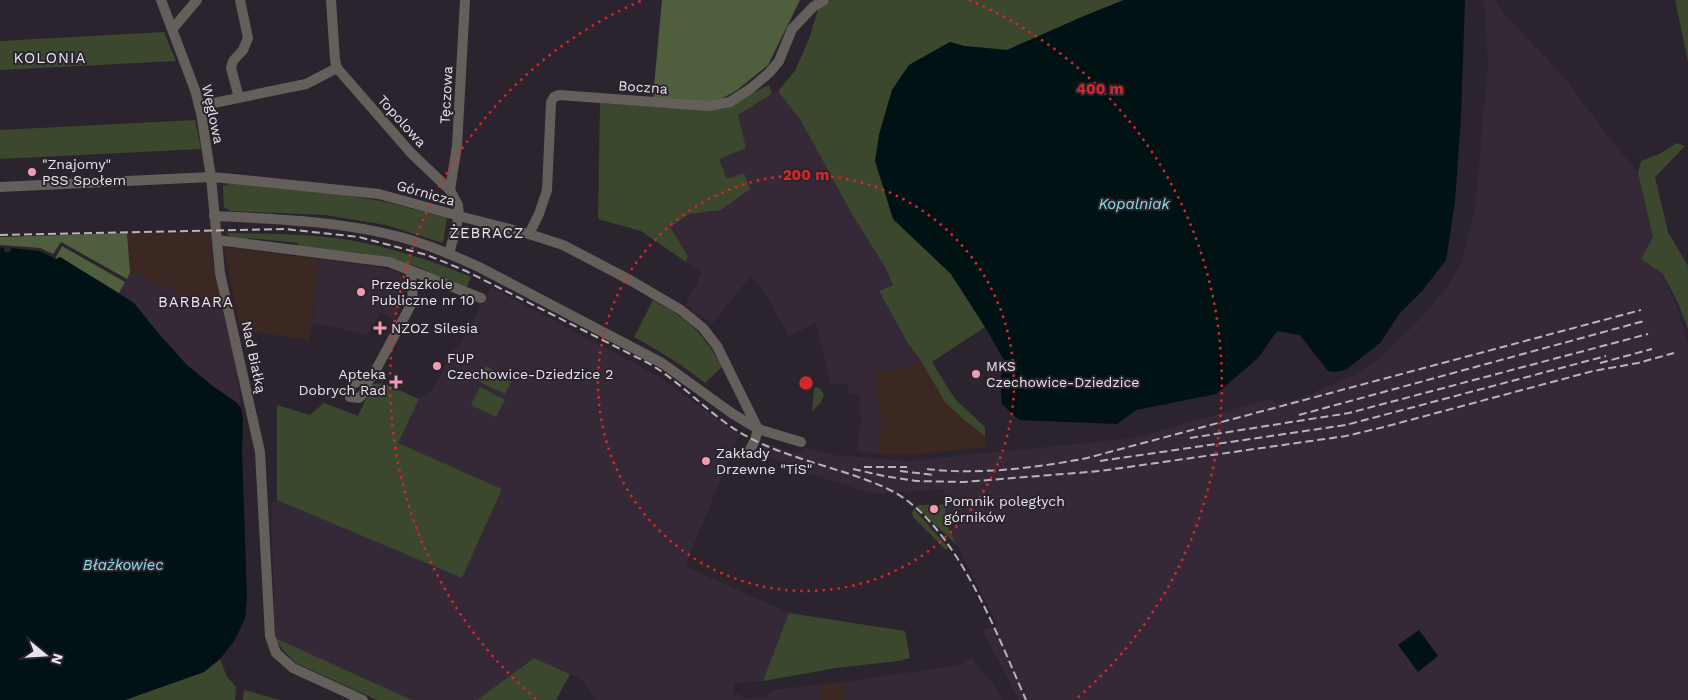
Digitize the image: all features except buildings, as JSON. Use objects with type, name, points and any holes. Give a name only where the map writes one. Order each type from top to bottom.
[{"type":"street","name":"Węglowa","points":[[161,0],[195,90],[199,106],[211,177],[217,240]]},
{"type":"street","points":[[171,27],[175,26],[197,0]]},
{"type":"street","points":[[239,98],[231,68],[233,61],[243,50],[248,38],[240,0]]},
{"type":"street","points":[[199,106],[306,84],[337,68],[334,60],[331,0]]},
{"type":"street","name":"Tęczowa","points":[[450,190],[457,146],[465,0]]},
{"type":"street","name":"Boczna","points":[[528,234],[539,214],[547,190],[551,102],[554,97],[559,95],[709,106],[730,102],[750,89],[769,73],[779,62],[792,29],[813,7],[824,0]]},
{"type":"street","name":"Topolowa","points":[[337,68],[411,153],[450,190],[458,205],[459,216]]},
{"type":"street","name":"Górnicza","points":[[0,187],[211,177],[378,194],[563,244],[681,310],[703,328],[718,346],[758,429]]},
{"type":"street","points":[[214,216],[354,227],[404,238],[450,254],[479,267],[662,363],[733,414],[758,429],[801,442]]},
{"type":"street","points":[[450,254],[459,216]]},
{"type":"street","points":[[217,240],[389,262],[481,298]]},
{"type":"street","name":"Nad Białką","points":[[217,240],[220,273],[243,369],[262,463],[270,636],[276,653],[292,668],[363,700]]},
{"type":"street","points":[[370,377],[372,377],[413,301],[411,271]]},
{"type":"street","points":[[749,452],[758,429]]},
{"type":"shaded area","points":[[1484,0],[1495,0],[1506,16],[1562,75],[1638,173],[1653,237],[1641,259],[1663,274],[1676,304],[1688,342],[1688,700],[1019,700],[982,630],[998,626],[946,523],[944,489],[877,494],[795,469],[760,452],[765,442],[791,453],[800,452],[807,448],[834,455],[908,461],[1134,438],[1270,399],[1278,404],[1313,394],[1322,388],[1352,376],[1381,357],[1421,318],[1448,286],[1462,261],[1475,209],[1488,63]]},
{"type":"shaded area","points":[[778,91],[801,121],[852,214],[886,269],[893,285],[879,292],[907,342],[921,361],[897,369],[874,373],[881,424],[879,454],[857,451],[861,423],[859,394],[850,394],[847,384],[831,385],[816,323],[789,336],[759,283],[750,277],[712,324],[685,305],[702,273],[686,262],[688,256],[670,227],[688,214],[721,210],[727,179],[719,159],[738,115]]},
{"type":"shaded area","points":[[210,231],[214,273],[220,286],[224,312],[130,272],[127,233]]},
{"type":"shaded area","points":[[224,247],[319,259],[310,340],[240,330]]},
{"type":"shaded area","name":"Przedszkole Publiczne nr 10","points":[[319,259],[392,269],[400,274],[406,285],[406,299],[394,319],[380,313],[367,336],[337,327],[312,324]]},
{"type":"shaded area","points":[[130,272],[224,312],[237,371],[241,408],[187,365],[134,303],[119,293]]},
{"type":"shaded area","points":[[491,287],[662,378],[739,435],[685,566],[789,613],[763,681],[735,683],[732,695],[738,694],[745,699],[765,697],[773,690],[821,684],[822,700],[597,700],[580,678],[534,658],[477,700],[412,700],[275,638],[271,505],[277,500],[462,578],[502,489],[398,443],[419,399],[433,389],[451,353],[459,346]]},
{"type":"shaded area","points":[[921,361],[945,402],[985,436],[986,447],[911,455],[879,454],[881,424],[874,373],[897,369]]},
{"type":"shaded area","points":[[973,658],[974,662],[995,686],[1002,700],[845,700],[844,682],[959,665]]},
{"type":"shaded area","points":[[844,682],[845,700],[822,700],[821,684]]},
{"type":"green space","points":[[662,0],[800,0],[768,65],[736,91],[715,102],[653,97]]},
{"type":"green space","points":[[831,0],[1124,0],[1007,50],[964,46],[950,42],[909,65],[892,90],[879,135],[893,219],[951,274],[985,327],[932,362],[955,399],[985,427],[985,436],[945,402],[921,361],[907,342],[879,291],[893,285],[886,269],[852,214],[801,121],[778,91],[795,71],[809,39],[818,9]]},
{"type":"green space","points":[[1675,0],[1688,0],[1688,61]]},
{"type":"green space","points":[[164,32],[176,61],[0,70],[0,41]]},
{"type":"green space","points":[[769,85],[772,94],[738,115],[746,148],[719,159],[727,179],[744,173],[750,189],[721,210],[689,214],[670,227],[688,256],[686,262],[641,231],[598,219],[600,103],[722,109]]},
{"type":"green space","points":[[195,120],[201,149],[0,159],[0,130]]},
{"type":"green space","points":[[1677,143],[1685,146],[1655,177],[1668,232],[1688,266],[1688,329],[1678,303],[1663,274],[1641,259],[1653,237],[1638,173],[1641,161],[1659,154]]},
{"type":"green space","points":[[232,183],[343,195],[387,202],[447,218],[443,243],[386,225],[325,215],[230,211],[224,207],[223,186]]},
{"type":"green space","points":[[127,233],[130,272],[127,279],[61,242],[53,254],[40,248],[0,245],[0,237]]},
{"type":"green space","points":[[226,233],[296,235],[347,240],[405,253],[471,277],[466,288],[413,265],[362,253],[298,247],[298,243],[248,238],[248,242],[232,238]]},
{"type":"green space","points":[[62,246],[125,282],[119,293],[60,257],[55,259]]},
{"type":"green space","points":[[653,300],[685,320],[701,335],[715,355],[722,367],[705,383],[671,358],[634,337]]},
{"type":"green space","points":[[486,366],[512,380],[505,394],[478,381]]},
{"type":"green space","points":[[384,383],[419,399],[398,443],[502,489],[462,578],[277,500],[277,405],[310,415],[324,403],[358,416],[373,384]]},
{"type":"green space","points":[[480,387],[505,400],[496,417],[471,405]]},
{"type":"green space","points":[[816,387],[821,389],[824,395],[820,404],[812,411],[814,389]]},
{"type":"green space","points":[[945,504],[946,523],[957,545],[916,507],[919,505],[930,505],[932,515],[938,514],[937,505]]},
{"type":"green space","points":[[914,509],[948,547],[946,550],[913,517],[912,512]]},
{"type":"green space","points":[[789,613],[905,631],[910,658],[836,668],[763,681]]},
{"type":"green space","points":[[275,638],[412,700],[377,700],[296,663],[283,650]]},
{"type":"green space","points":[[534,658],[570,674],[556,700],[477,700]]},
{"type":"green space","points":[[220,659],[227,677],[236,687],[235,700],[125,700],[204,672]]},
{"type":"green space","points":[[244,690],[280,700],[243,700]]},
{"type":"water","name":"Kopalniak","points":[[1124,0],[1465,0],[1461,116],[1455,202],[1446,260],[1422,291],[1399,314],[1381,342],[1347,369],[1336,372],[1328,371],[1300,335],[1277,331],[1258,358],[1216,394],[1136,410],[1117,424],[1019,420],[1002,404],[1000,383],[1004,360],[985,327],[951,274],[893,219],[875,161],[879,135],[892,90],[909,65],[950,42],[964,46],[1007,50]]},
{"type":"water","name":"Błażkowiec","points":[[0,247],[4,248],[5,252],[10,252],[11,248],[39,251],[56,259],[60,257],[134,303],[187,365],[241,408],[243,420],[242,450],[247,598],[245,619],[234,641],[220,659],[204,672],[125,700],[0,700]]},
{"type":"water","points":[[1419,630],[1438,656],[1418,672],[1398,645]]},
{"type":"railway","points":[[0,235],[285,229],[359,237],[427,255],[466,271],[650,364],[663,372],[722,421],[748,437],[782,452],[869,481],[886,488],[911,503],[933,525],[971,581],[1002,644],[1026,700]]},
{"type":"railway","points":[[927,469],[987,471],[1048,465],[1087,458],[1641,310]]},
{"type":"railway","points":[[1299,415],[1644,321]]},
{"type":"railway","points":[[1190,438],[1349,413],[1648,334]]},
{"type":"railway","points":[[1600,363],[1652,349]]},
{"type":"railway","points":[[853,469],[916,481],[964,482],[1100,471],[1346,436],[1593,371],[1638,363],[1674,353]]},
{"type":"railway","points":[[1100,461],[1346,425],[1606,356]]},
{"type":"railway","points":[[864,467],[907,467]]},
{"type":"railway","points":[[900,471],[934,475]]},
{"type":"place","name":"\"Znajomy\" PSS Społem","points":[[32,172]]},
{"type":"place","name":"Przedszkole Publiczne nr 10","points":[[361,292]]},
{"type":"place","name":"NZOZ Silesia","points":[[380,328]]},
{"type":"place","name":"FUP Czechowice-Dziedzice 2","points":[[437,366]]},
{"type":"place","name":"MKS Czechowice-Dziedzice","points":[[976,374]]},
{"type":"place","name":"Apteka Dobrych Rad","points":[[396,382]]},
{"type":"place","name":"Zakłady Drzewne \"TiS\"","points":[[706,461]]},
{"type":"place","name":"Pomnik poległych górników","points":[[934,509]]},
{"type":"district","name":"KOLONIA","points":[[50,58]]},
{"type":"district","name":"ŻEBRACZ","points":[[487,233]]},
{"type":"district","name":"BARBARA","points":[[196,302]]}]
